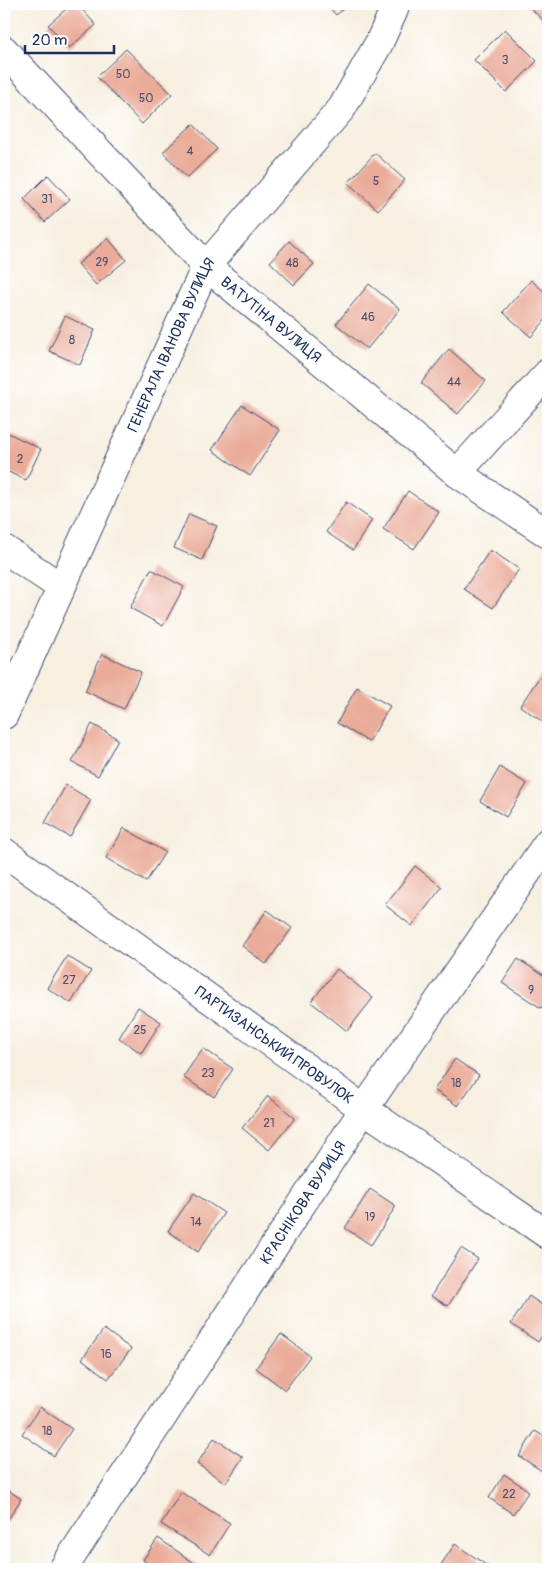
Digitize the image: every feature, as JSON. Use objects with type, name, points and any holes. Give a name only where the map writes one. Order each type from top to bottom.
[{"type":"street","name":"ГЕНЕРАЛА ІВАНОВА ВУЛИЦЯ","points":[[4,715],[206,266],[342,108],[379,42],[394,7]]},
{"type":"street","name":"ВАТУТІНА ВУЛИЦЯ","points":[[4,50],[206,266],[457,473],[548,534]]},
{"type":"street","points":[[457,473],[548,373]]},
{"type":"street","points":[[4,549],[61,587]]},
{"type":"street","name":"КРАСНІКОВА ВУЛИЦЯ","points":[[63,1569],[364,1109],[548,842]]},
{"type":"street","name":"ПАРТИЗАНСЬКИЙ ПРОВУЛОК","points":[[4,852],[364,1109],[548,1235]]},
{"type":"building","points":[[72,4],[77,4],[96,25],[69,48],[48,25]]},
{"type":"building","points":[[326,4],[349,4],[336,15]]},
{"type":"building","points":[[526,4],[548,4],[548,16],[544,21]]},
{"type":"building","points":[[505,29],[537,61],[506,92],[474,60]]},
{"type":"building","points":[[126,49],[172,94],[142,124],[97,77]]},
{"type":"building","points":[[193,124],[217,149],[187,178],[163,152]]},
{"type":"building","points":[[375,153],[405,180],[378,210],[348,183]]},
{"type":"building","points":[[48,175],[70,199],[45,222],[24,199]]},
{"type":"building","points":[[108,238],[126,260],[96,285],[78,264]]},
{"type":"building","points":[[289,241],[314,264],[294,285],[270,262]]},
{"type":"building","points":[[531,280],[548,295],[548,317],[531,337],[503,312]]},
{"type":"building","points":[[369,284],[400,309],[367,349],[336,324]]},
{"type":"building","points":[[65,316],[95,330],[80,365],[49,351]]},
{"type":"building","points":[[449,349],[486,381],[458,414],[421,383]]},
{"type":"building","points":[[242,405],[280,430],[250,476],[212,450]]},
{"type":"building","points":[[4,431],[41,449],[26,480],[4,470]]},
{"type":"building","points":[[408,491],[439,512],[414,549],[383,529]]},
{"type":"building","points":[[346,502],[372,520],[353,550],[326,532]]},
{"type":"building","points":[[189,514],[217,526],[202,560],[174,548]]},
{"type":"building","points":[[490,550],[519,569],[493,608],[464,589]]},
{"type":"building","points":[[151,569],[184,587],[163,626],[130,608]]},
{"type":"building","points":[[102,654],[141,672],[124,709],[85,691]]},
{"type":"building","points":[[544,670],[548,673],[548,714],[543,722],[520,706]]},
{"type":"building","points":[[357,687],[390,706],[369,742],[337,723]]},
{"type":"building","points":[[92,724],[118,739],[98,776],[72,762]]},
{"type":"building","points":[[500,767],[527,784],[506,817],[480,801]]},
{"type":"building","points":[[66,785],[91,800],[70,837],[45,823]]},
{"type":"building","points":[[124,828],[165,852],[146,882],[106,858]]},
{"type":"building","points":[[415,866],[442,887],[412,926],[385,905]]},
{"type":"building","points":[[267,910],[292,928],[266,964],[242,946]]},
{"type":"building","points":[[67,956],[91,971],[71,1003],[47,988]]},
{"type":"building","points":[[518,959],[548,978],[548,997],[541,1008],[502,983]]},
{"type":"building","points":[[337,969],[373,998],[347,1031],[311,1002]]},
{"type":"building","points":[[138,1007],[161,1022],[141,1053],[119,1038]]},
{"type":"building","points":[[203,1048],[233,1069],[214,1097],[183,1077]]},
{"type":"building","points":[[455,1059],[479,1075],[458,1106],[434,1090]]},
{"type":"building","points":[[268,1096],[295,1118],[269,1150],[242,1128]]},
{"type":"building","points":[[370,1189],[396,1206],[371,1245],[345,1228]]},
{"type":"building","points":[[194,1193],[224,1213],[198,1252],[168,1231]]},
{"type":"building","points":[[461,1248],[478,1259],[448,1306],[431,1296]]},
{"type":"building","points":[[529,1296],[548,1309],[548,1326],[538,1342],[511,1324]]},
{"type":"building","points":[[104,1329],[131,1349],[108,1379],[82,1359]]},
{"type":"building","points":[[281,1334],[310,1356],[285,1390],[256,1368]]},
{"type":"building","points":[[40,1407],[72,1429],[54,1456],[22,1434]]},
{"type":"building","points":[[535,1431],[548,1439],[548,1475],[519,1456]]},
{"type":"building","points":[[214,1438],[243,1457],[226,1483],[197,1464]]},
{"type":"building","points":[[504,1474],[529,1491],[513,1514],[489,1498]]},
{"type":"building","points":[[4,1487],[21,1499],[4,1526]]},
{"type":"building","points":[[181,1492],[230,1523],[210,1555],[161,1524]]},
{"type":"building","points":[[158,1538],[203,1569],[156,1569],[143,1560]]},
{"type":"building","points":[[455,1544],[489,1567],[488,1569],[438,1569]]}]
